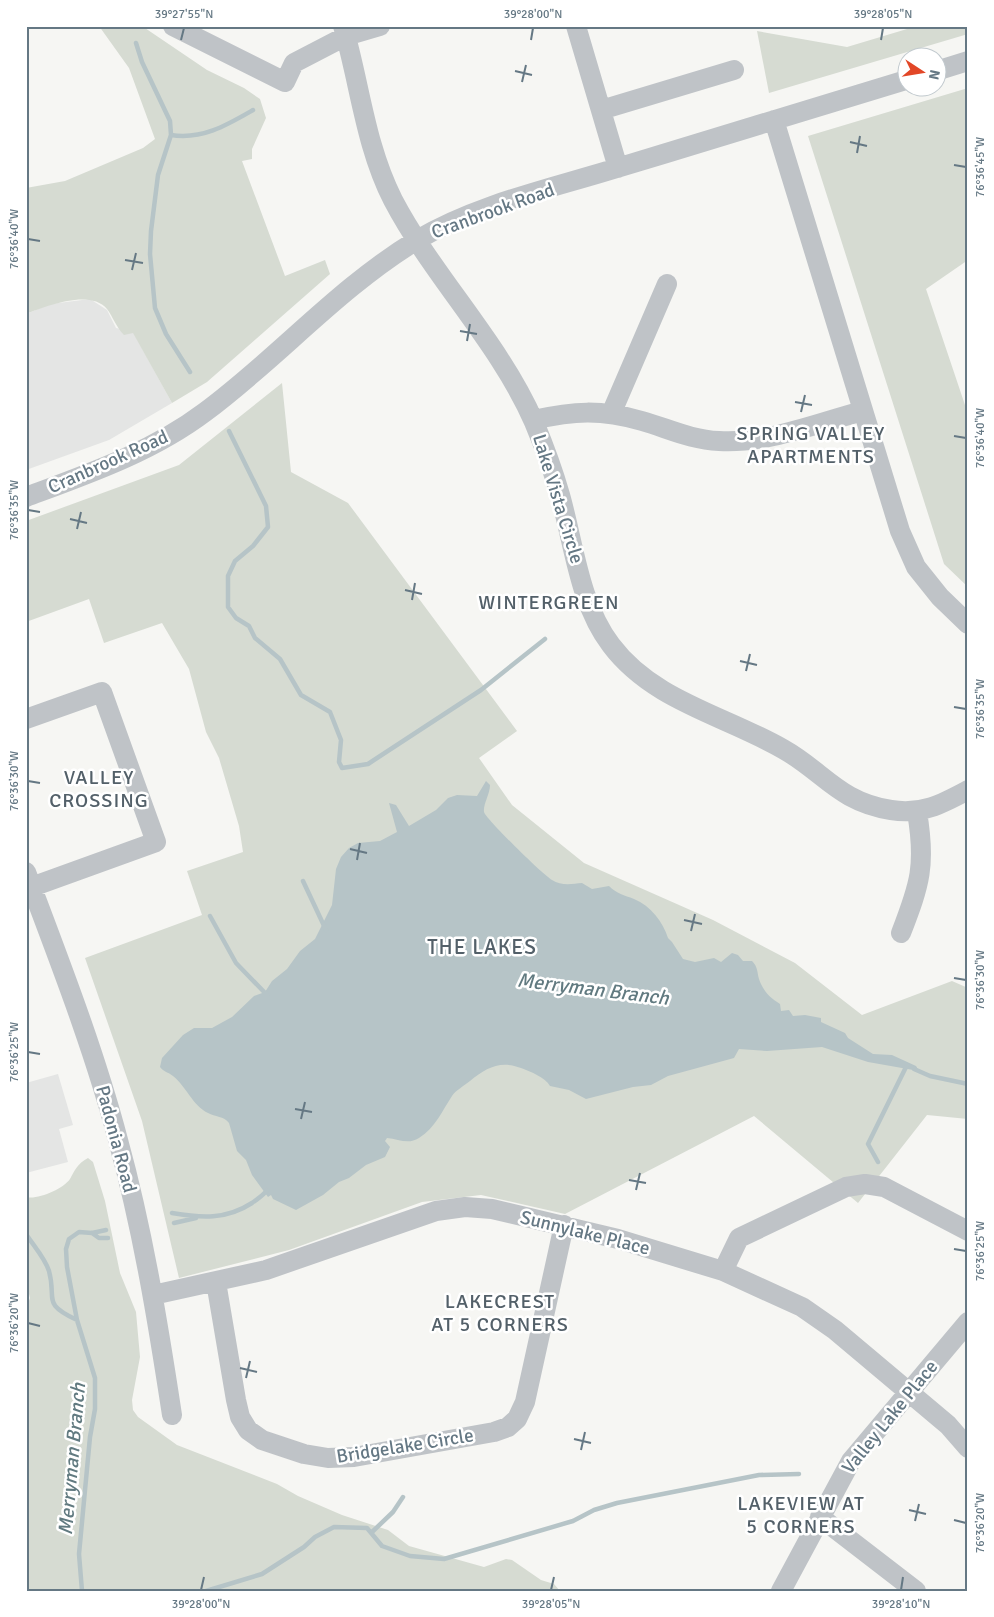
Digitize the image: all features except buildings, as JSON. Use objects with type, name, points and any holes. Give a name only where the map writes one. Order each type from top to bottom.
[{"type":"street","points":[[173,26],[285,82],[294,63],[344,31],[380,26]]},
{"type":"street","points":[[576,26],[618,168]]},
{"type":"street","name":"Lake Vista Circle","points":[[344,31],[366,128],[393,200],[418,240],[518,386],[533,420],[560,493],[583,584],[595,618],[610,644],[630,666],[653,686],[786,750],[850,798],[872,806],[917,812],[936,807],[968,790]]},
{"type":"street","points":[[946,68],[968,61]]},
{"type":"street","points":[[601,110],[734,70]]},
{"type":"street","name":"Cranbrook Road","points":[[26,497],[122,460],[184,426],[232,391],[363,276],[418,240],[486,209],[896,83]]},
{"type":"street","points":[[774,120],[900,530],[916,567],[940,598],[968,624]]},
{"type":"street","points":[[611,414],[667,284]]},
{"type":"street","points":[[533,420],[569,412],[611,414],[642,421],[692,437],[718,441],[744,441],[863,411]]},
{"type":"street","points":[[26,719],[102,692],[156,842],[28,883]]},
{"type":"street","points":[[901,933],[918,889],[922,865],[922,842],[917,812]]},
{"type":"street","name":"Padonia Road","points":[[28,883],[84,1033],[118,1140],[153,1295],[172,1415]]},
{"type":"street","points":[[723,1271],[739,1238],[846,1187],[865,1184],[884,1187],[968,1231]]},
{"type":"street","name":"Sunnylake Place","points":[[153,1295],[266,1270],[436,1211],[464,1207],[492,1209],[618,1239],[723,1271],[802,1307],[835,1330],[948,1425],[968,1448]]},
{"type":"street","name":"Bridgelake Circle","points":[[216,1282],[236,1400],[240,1417],[248,1430],[262,1440],[304,1454],[328,1458],[354,1457],[494,1432],[508,1427],[517,1419],[528,1388],[564,1226]]},
{"type":"street","name":"Valley Lake Place","points":[[781,1591],[850,1461],[910,1394],[968,1322]]},
{"type":"street","points":[[820,1517],[916,1591]]},
{"type":"shaded area","points":[[99,26],[142,26],[207,70],[244,88],[260,99],[266,118],[252,149],[252,159],[242,161],[285,276],[325,260],[330,274],[207,382],[172,403],[133,333],[124,335],[107,309],[100,303],[90,300],[68,301],[26,314],[26,188],[65,181],[143,148],[155,139],[129,68]]},
{"type":"shaded area","points":[[917,26],[968,26],[968,34],[921,48],[896,48],[896,55],[769,93],[757,31],[847,47]]},
{"type":"shaded area","points":[[968,88],[968,260],[926,289],[968,414],[968,587],[944,564],[808,136],[935,98],[946,98],[946,95]]},
{"type":"shaded area","points":[[90,299],[107,310],[116,328],[133,332],[172,403],[109,440],[26,470],[26,314],[50,304]]},
{"type":"shaded area","points":[[282,383],[291,472],[348,503],[517,731],[479,758],[512,805],[584,863],[713,920],[795,963],[862,1015],[952,981],[968,988],[968,1119],[927,1115],[858,1203],[754,1116],[565,1214],[481,1195],[422,1202],[289,1250],[179,1278],[142,1121],[85,958],[202,915],[187,871],[243,852],[239,826],[219,758],[206,732],[189,669],[162,623],[104,643],[89,599],[26,622],[26,521],[179,465]]},
{"type":"shaded area","points":[[58,1074],[73,1125],[59,1129],[68,1162],[26,1173],[26,1083]]},
{"type":"shaded area","points":[[88,1158],[93,1162],[105,1201],[120,1273],[136,1312],[140,1357],[132,1400],[133,1410],[138,1417],[177,1445],[277,1484],[298,1496],[342,1515],[388,1530],[409,1546],[484,1567],[506,1559],[512,1560],[541,1580],[554,1584],[560,1591],[26,1591],[26,1309],[30,1298],[26,1282],[26,1197],[37,1197],[50,1193],[67,1183],[79,1165]]},
{"type":"water","points":[[486,781],[490,785],[484,812],[515,846],[552,880],[563,884],[582,883],[592,889],[609,886],[618,893],[640,902],[660,920],[668,938],[683,959],[695,962],[714,958],[721,962],[732,953],[738,955],[743,961],[752,961],[765,991],[780,1004],[781,1011],[789,1010],[793,1016],[805,1015],[821,1018],[821,1022],[845,1033],[848,1038],[873,1054],[892,1055],[916,1066],[919,1071],[868,1062],[822,1047],[767,1051],[739,1049],[734,1058],[668,1076],[651,1085],[633,1087],[586,1099],[569,1090],[550,1086],[541,1077],[521,1068],[500,1065],[482,1072],[456,1092],[425,1134],[411,1141],[387,1138],[385,1141],[390,1147],[385,1157],[366,1165],[349,1178],[339,1182],[323,1195],[296,1210],[273,1199],[271,1195],[268,1197],[252,1175],[246,1160],[237,1151],[229,1123],[225,1119],[202,1110],[178,1080],[160,1067],[162,1058],[183,1035],[194,1028],[212,1028],[232,1017],[254,996],[265,992],[272,981],[287,969],[300,951],[315,939],[332,905],[336,869],[341,857],[349,848],[358,843],[380,841],[397,832],[389,803],[396,805],[409,826],[436,810],[448,798],[457,795],[477,796]]},
{"type":"waterway","points":[[136,43],[142,62],[170,121],[171,135],[158,175],[151,231],[150,254],[155,308],[166,334],[190,372]]},
{"type":"waterway","points":[[171,135],[193,135],[214,130],[253,110]]},
{"type":"waterway","points":[[229,431],[266,506],[268,527],[253,546],[235,561],[228,576],[228,607],[236,618],[249,626],[255,638],[280,659],[301,695],[330,712],[341,740],[339,762],[342,768],[368,764],[481,690],[545,639]]},
{"type":"waterway","points":[[303,881],[326,930]]},
{"type":"waterway","points":[[210,916],[236,963],[267,995]]},
{"type":"waterway","points":[[878,1162],[868,1144],[907,1065]]},
{"type":"waterway","name":"Merryman Branch","points":[[914,1069],[930,1076],[968,1084]]},
{"type":"waterway","name":"Merryman Branch","points":[[172,1213],[203,1217],[223,1215],[242,1209],[267,1190]]},
{"type":"waterway","name":"Merryman Branch","points":[[174,1223],[196,1218]]},
{"type":"waterway","name":"Merryman Branch","points":[[82,1591],[79,1554],[90,1437],[95,1409],[95,1378],[77,1320],[67,1267],[66,1249],[69,1239],[79,1232],[92,1233],[106,1230]]},
{"type":"waterway","name":"Merryman Branch","points":[[92,1233],[99,1238],[108,1238]]},
{"type":"waterway","points":[[26,1234],[42,1256],[49,1271],[54,1305],[77,1320]]},
{"type":"waterway","points":[[206,1591],[262,1574],[304,1547],[315,1537],[334,1527],[367,1528],[382,1546],[410,1556],[444,1559],[573,1521],[594,1510],[617,1503],[759,1475],[799,1474]]},
{"type":"waterway","points":[[371,1533],[393,1512],[403,1497]]},
{"type":"district","name":"SPRING VALLEY APARTMENTS","points":[[811,444]]},
{"type":"district","name":"WINTERGREEN","points":[[549,602]]},
{"type":"district","name":"VALLEY CROSSING","points":[[99,788]]},
{"type":"district","name":"THE LAKES","points":[[482,947]]},
{"type":"district","name":"LAKECREST AT 5 CORNERS","points":[[500,1312]]},
{"type":"district","name":"LAKEVIEW AT 5 CORNERS","points":[[801,1514]]}]
